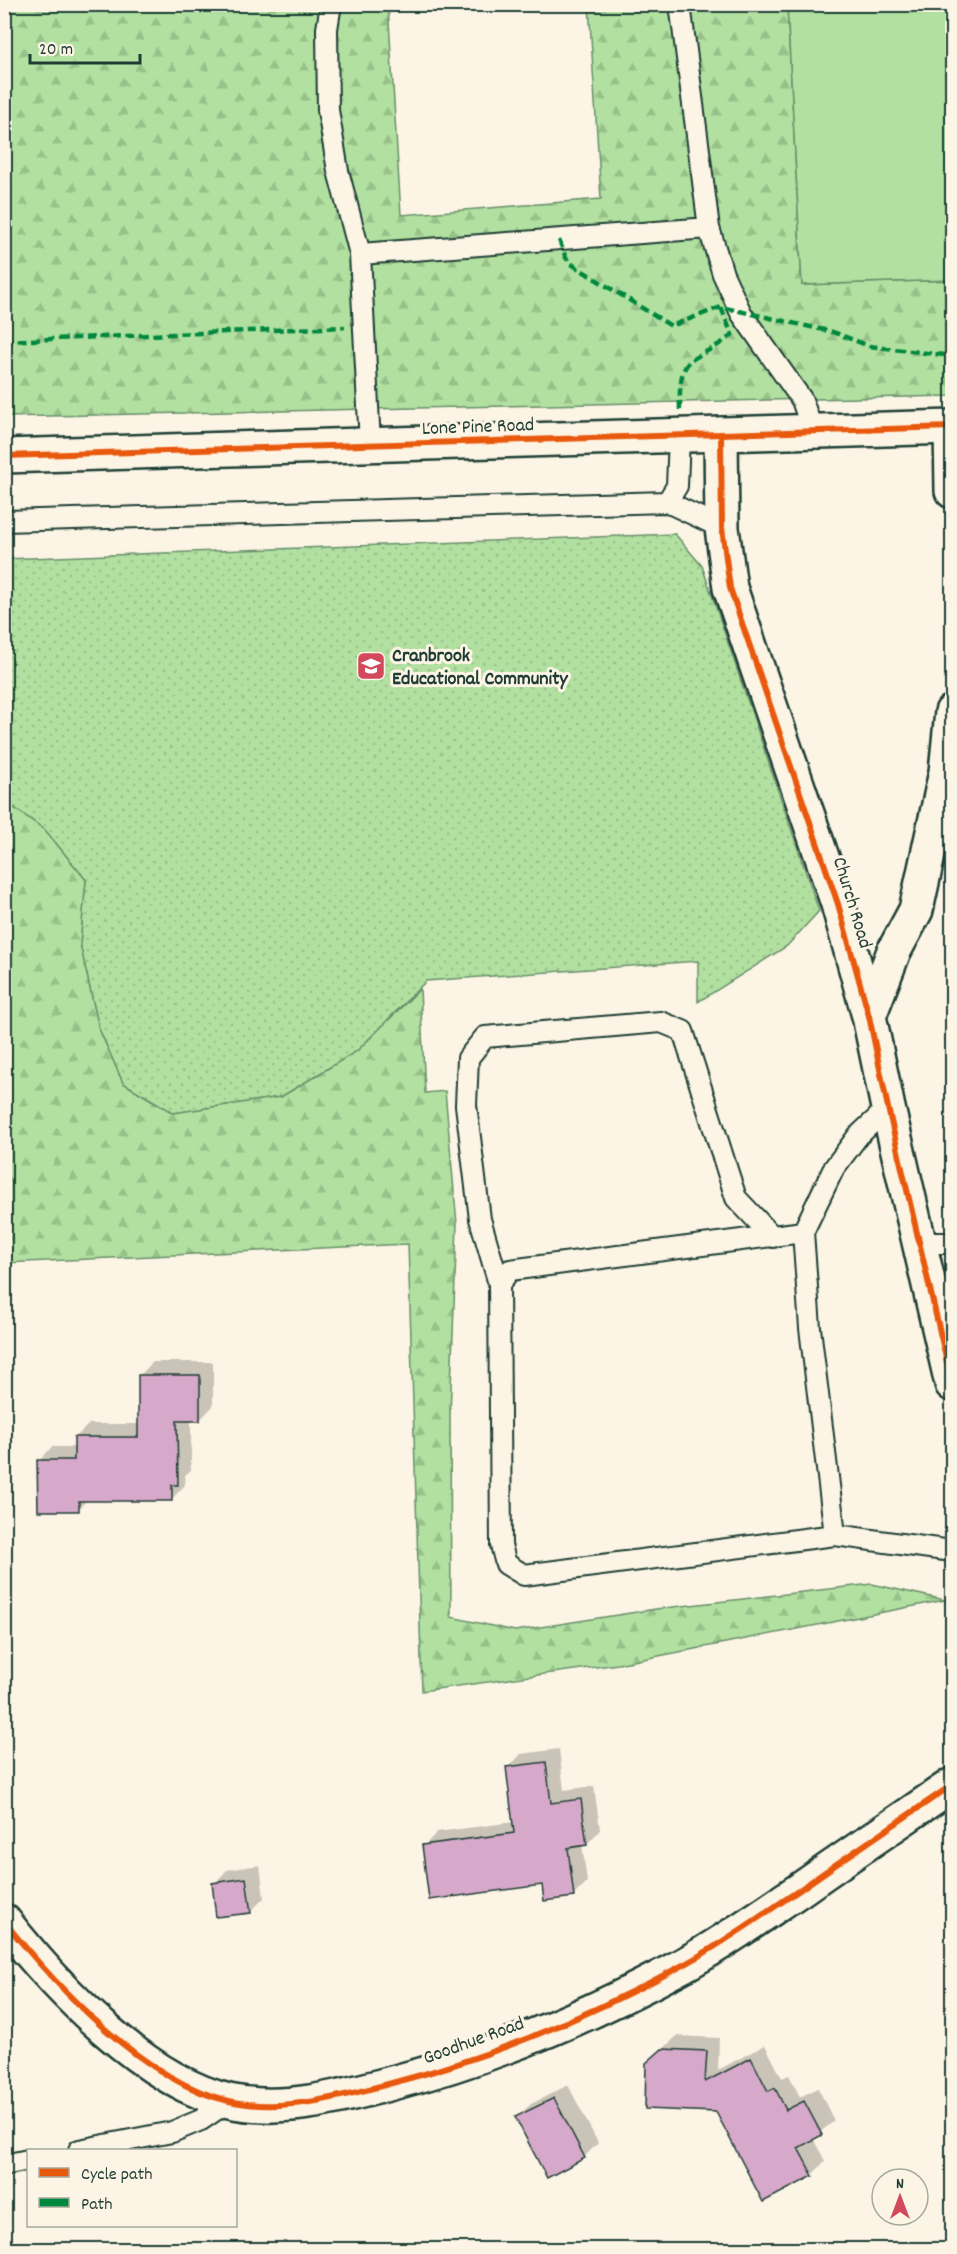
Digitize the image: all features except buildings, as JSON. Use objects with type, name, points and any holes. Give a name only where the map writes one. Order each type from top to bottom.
[{"type":"street","name":"Lone Pine Road","points":[[4,456],[952,428]]},
{"type":"street","points":[[952,428],[952,491]]},
{"type":"street","name":"Church Road","points":[[722,434],[722,528],[730,588],[813,826],[869,1016],[888,1108],[937,1243],[952,1384]]},
{"type":"street","name":"Church Road","points":[[869,1016],[894,951],[916,910],[946,772],[952,712]]},
{"type":"street","name":"Goodhue Road","points":[[4,1921],[65,1993],[113,2036],[192,2088],[229,2101],[264,2104],[300,2103],[356,2093],[462,2062],[573,2019],[688,1962],[742,1929],[952,1785]]},
{"type":"lane","points":[[330,4],[327,28],[328,110],[338,171],[360,254],[370,444]]},
{"type":"lane","points":[[680,4],[709,228],[723,274],[741,313],[802,400],[813,432]]},
{"type":"lane","points":[[360,254],[709,228]]},
{"type":"lane","points":[[667,501],[677,486],[679,435]]},
{"type":"lane","points":[[4,521],[667,501],[722,528]]},
{"type":"lane","points":[[773,1237],[736,1197],[684,1031],[661,1022],[485,1037],[468,1058],[466,1105],[480,1220],[499,1284],[501,1545],[506,1564],[525,1575],[835,1535],[952,1551]]},
{"type":"lane","points":[[835,1535],[810,1328],[803,1232],[834,1168],[858,1136],[888,1108]]},
{"type":"lane","points":[[499,1284],[510,1270],[803,1232]]},
{"type":"lane","points":[[89,2149],[172,2132],[201,2120],[229,2101]]},
{"type":"lane","points":[[4,2165],[27,2160]]},
{"type":"green space","points":[[4,5],[388,5],[401,215],[601,199],[589,5],[787,5],[802,285],[952,280],[952,396],[5,417]]},
{"type":"green space","points":[[787,5],[952,5],[952,280],[802,285]]},
{"type":"green space","points":[[675,534],[702,566],[819,911],[787,946],[698,1002],[698,961],[426,981],[357,1051],[281,1097],[174,1113],[123,1083],[99,1029],[80,944],[86,880],[45,830],[5,801],[4,559]]},
{"type":"green space","points":[[4,801],[45,830],[86,880],[80,944],[99,1029],[123,1083],[173,1113],[281,1097],[357,1051],[420,989],[425,1093],[445,1091],[457,1224],[450,1415],[451,1617],[515,1631],[656,1609],[872,1584],[945,1600],[618,1664],[422,1691],[408,1244],[5,1263]]},
{"type":"marked path","points":[[559,240],[566,258],[573,265],[671,326],[721,307],[833,332],[869,346],[952,356]]},
{"type":"marked path","points":[[680,410],[680,390],[686,367],[691,360],[732,335],[721,307]]},
{"type":"marked path","points":[[4,341],[345,327]]},
{"type":"cycle path","points":[[4,456],[952,427]]},
{"type":"cycle path","points":[[721,434],[722,528],[730,588],[838,904],[869,1016],[952,1384]]},
{"type":"cycle path","points":[[4,1921],[49,1974],[104,2029],[166,2074],[197,2091],[229,2101],[270,2105],[311,2102],[430,2072],[506,2047],[652,1982],[716,1946],[952,1785]]},
{"type":"place","name":"Cranbrook Educational Community","points":[[371,666]]}]
